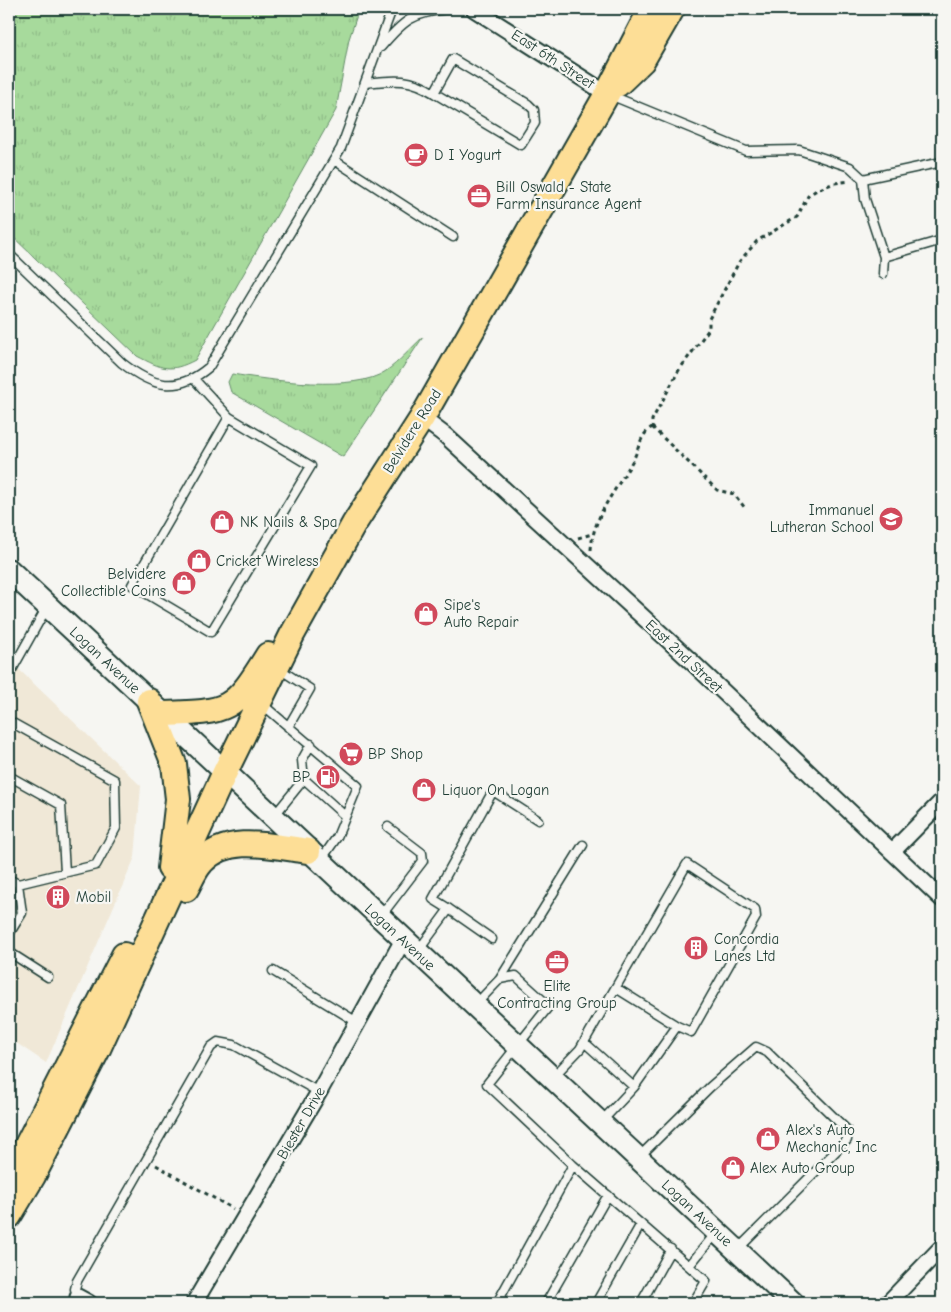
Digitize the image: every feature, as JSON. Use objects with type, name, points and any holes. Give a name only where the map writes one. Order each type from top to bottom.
[{"type":"main road","name":"Belvidere Road","points":[[225,772],[277,667],[354,524],[422,418],[607,94],[651,9]]},
{"type":"main road","name":"Belvidere Road","points":[[607,94],[642,61],[672,9]]},
{"type":"main road","name":"Logan Avenue","points":[[9,570],[379,918],[793,1303]]},
{"type":"main road","points":[[170,868],[178,799],[174,764],[156,707],[208,713],[232,704],[247,689],[284,628],[314,597]]},
{"type":"main road","points":[[9,1180],[170,868],[225,772]]},
{"type":"main road","points":[[9,1216],[33,1176],[98,1049],[225,772]]},
{"type":"main road","points":[[149,938],[170,914],[202,862],[216,852],[241,843],[314,856]]},
{"type":"street","name":"East 6th Street","points":[[474,9],[607,94]]},
{"type":"street","name":"East 2nd Street","points":[[422,418],[446,436],[688,659],[942,899]]},
{"type":"street","points":[[892,852],[942,801]]},
{"type":"street","name":"Biester Drive","points":[[194,1303],[319,1092],[357,1022],[410,946]]},
{"type":"street","points":[[888,1303],[942,1247]]},
{"type":"lane","points":[[9,254],[122,363],[142,378],[169,385],[194,378],[209,367],[334,160],[392,9]]},
{"type":"lane","points":[[376,52],[398,26],[409,19],[426,12],[449,9]]},
{"type":"lane","points":[[365,83],[409,81],[421,84],[434,93],[521,145],[535,122],[534,110],[528,104],[453,59],[434,93]]},
{"type":"lane","points":[[607,94],[746,151],[799,150],[850,168],[863,179],[865,199],[884,257],[883,274]]},
{"type":"lane","points":[[334,160],[453,237]]},
{"type":"lane","points":[[863,179],[942,162]]},
{"type":"lane","points":[[884,257],[942,240]]},
{"type":"lane","points":[[194,378],[230,416],[311,466],[211,632],[132,584],[230,416]]},
{"type":"lane","points":[[9,676],[48,605]]},
{"type":"lane","points":[[277,667],[310,689],[288,727]]},
{"type":"lane","points":[[260,702],[358,786],[337,837],[314,856]]},
{"type":"lane","points":[[9,722],[115,780],[116,828],[96,865],[18,884],[9,879]]},
{"type":"lane","points":[[311,744],[302,760],[304,778],[345,816]]},
{"type":"lane","points":[[9,776],[61,805],[65,872]]},
{"type":"lane","points":[[273,817],[304,778]]},
{"type":"lane","points":[[492,939],[433,898],[493,792],[538,820]]},
{"type":"lane","points":[[379,918],[423,861],[422,853],[388,827]]},
{"type":"lane","points":[[474,1006],[500,979],[583,845]]},
{"type":"lane","points":[[551,1078],[580,1049],[687,864],[755,910],[756,917],[691,1032],[677,1026],[616,988]]},
{"type":"lane","points":[[9,934],[22,913],[18,884]]},
{"type":"lane","points":[[410,946],[449,910]]},
{"type":"lane","points":[[9,952],[48,976]]},
{"type":"lane","points":[[273,971],[357,1022]]},
{"type":"lane","points":[[500,979],[516,976],[549,1006],[487,1084],[573,1165],[706,1281],[693,1303]]},
{"type":"lane","points":[[600,1123],[634,1086],[677,1026]]},
{"type":"lane","points":[[84,1300],[75,1289],[77,1281],[204,1056],[211,1047],[218,1042],[234,1045],[319,1092]]},
{"type":"lane","points":[[584,1042],[634,1086]]},
{"type":"lane","points":[[637,1158],[710,1087],[756,1047],[767,1052],[847,1130],[847,1140],[736,1250]]},
{"type":"lane","points":[[496,1303],[573,1165]]},
{"type":"lane","points":[[546,1303],[608,1195]]},
{"type":"lane","points":[[596,1303],[641,1224]]},
{"type":"lane","points":[[689,1266],[717,1232]]},
{"type":"lane","points":[[641,1303],[671,1250]]},
{"type":"path","points":[[745,508],[734,494],[717,490],[652,426],[652,420],[680,370],[708,329],[709,319],[739,262],[757,241],[797,217],[808,196],[815,191],[834,183],[863,179]]},
{"type":"path","points":[[591,556],[592,534],[600,513],[635,456],[644,433],[652,426]]},
{"type":"path","points":[[572,539],[592,534]]},
{"type":"path","points":[[147,1160],[247,1216]]},
{"type":"shaded area","points":[[9,660],[141,786],[135,857],[46,1063],[9,1038]]},
{"type":"green space","points":[[9,9],[359,9],[349,39],[336,110],[195,360],[179,367],[166,368],[137,356],[9,233]]},
{"type":"green space","points":[[423,337],[343,457],[231,392],[228,382],[232,374],[311,383],[354,382],[372,378],[391,367]]},
{"type":"place","name":"D I Yogurt","points":[[416,155]]},
{"type":"place","name":"Bill Oswald - State Farm Insurance Agent","points":[[479,196]]},
{"type":"place","name":"Immanuel Lutheran School","points":[[891,519]]},
{"type":"place","name":"NK Nails & Spa","points":[[222,522]]},
{"type":"place","name":"Cricket Wireless","points":[[199,561]]},
{"type":"place","name":"Belvidere Collectible Coins","points":[[184,583]]},
{"type":"place","name":"Sipe's Auto Repair","points":[[426,614]]},
{"type":"place","name":"BP Shop","points":[[351,754]]},
{"type":"place","name":"BP","points":[[328,777]]},
{"type":"place","name":"Liquor On Logan","points":[[424,790]]},
{"type":"place","name":"Mobil","points":[[58,897]]},
{"type":"place","name":"Concordia Lanes Ltd","points":[[696,948]]},
{"type":"place","name":"Elite Contracting Group","points":[[557,962]]},
{"type":"place","name":"Alex's Auto Mechanic, Inc","points":[[768,1139]]},
{"type":"place","name":"Alex Auto Group","points":[[733,1168]]}]
